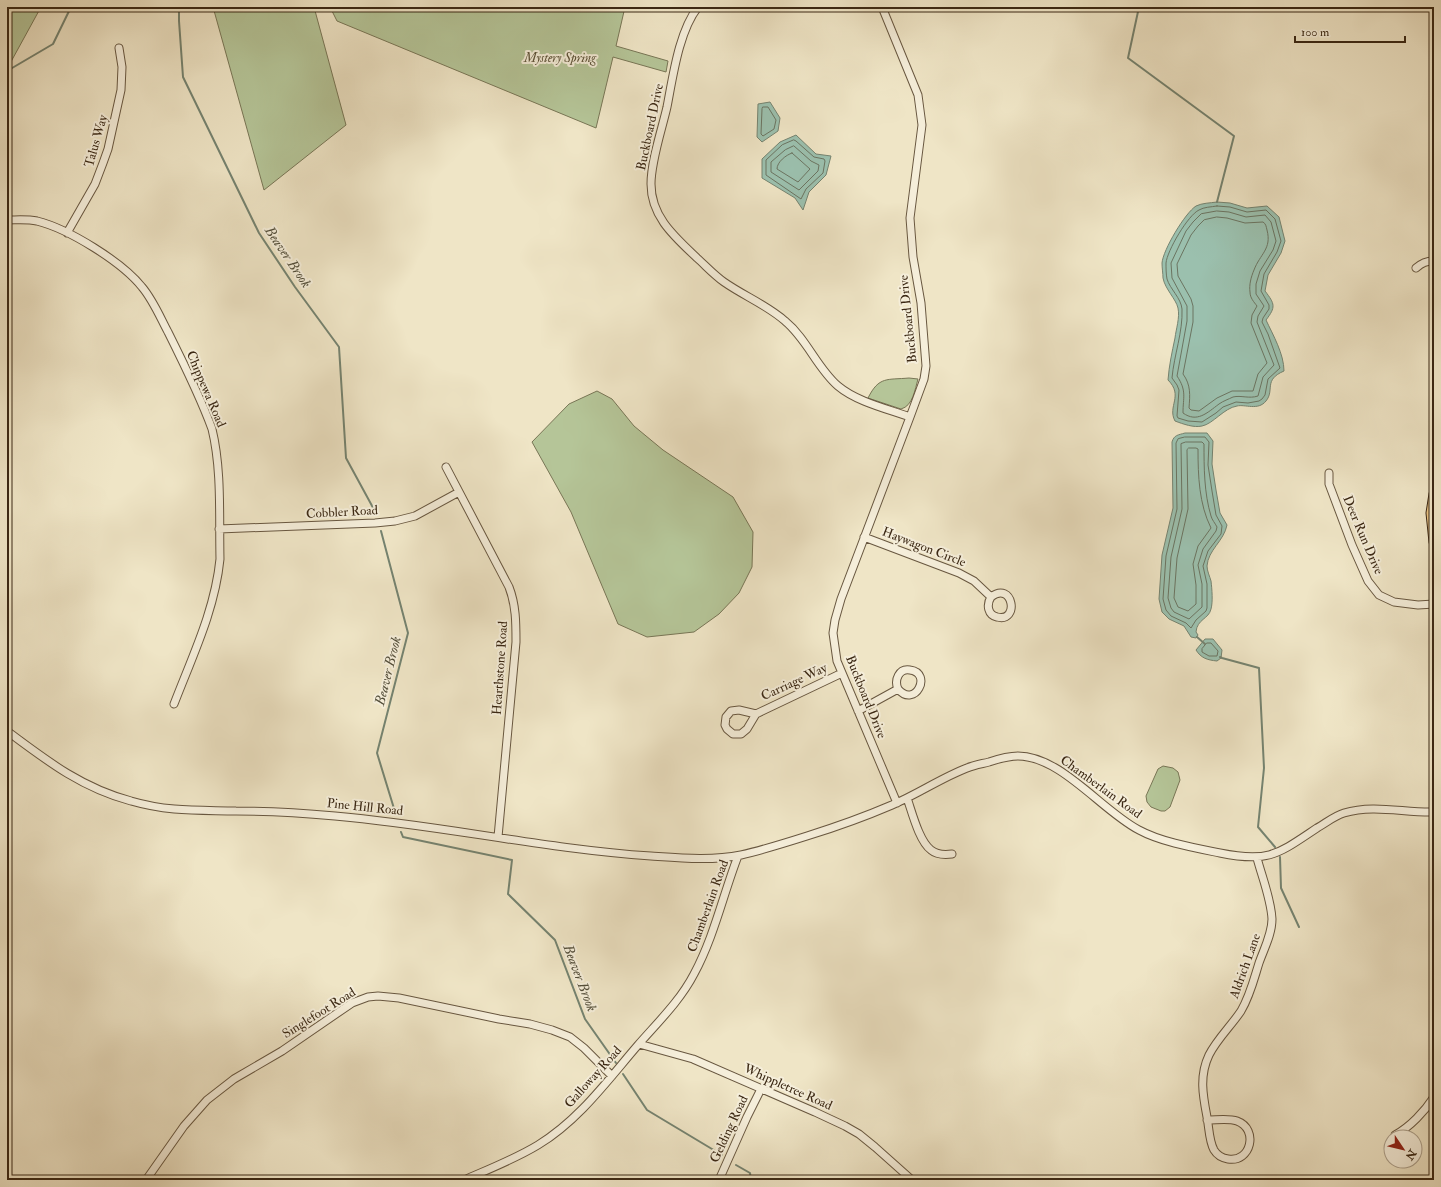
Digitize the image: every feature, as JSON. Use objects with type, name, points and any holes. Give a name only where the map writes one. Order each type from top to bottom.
[{"type":"main road","points":[[1434,494],[1431,513],[1434,542]]},
{"type":"street","name":"Buckboard Drive","points":[[698,7],[686,28],[653,167],[651,183],[652,194],[658,214],[664,224],[677,239],[724,282],[772,310],[791,326],[830,378],[838,386],[858,398],[910,417]]},
{"type":"street","name":"Buckboard Drive","points":[[882,7],[918,95],[922,125],[910,218],[913,257],[920,303],[926,366],[924,379],[841,599],[835,620],[834,633],[837,661],[897,803]]},
{"type":"street","name":"Talus Way","points":[[66,233],[97,180],[108,149],[122,90],[122,66],[119,48]]},
{"type":"street","name":"Chippewa Road","points":[[7,220],[36,221],[52,226],[90,246],[118,264],[143,287],[177,350],[212,429],[217,454],[220,559],[217,581],[203,630],[174,704]]},
{"type":"street","points":[[1416,268],[1422,263],[1434,261]]},
{"type":"street","name":"Hearthstone Road","points":[[446,467],[509,587],[516,612],[516,642],[498,838]]},
{"type":"street","name":"Deer Run Drive","points":[[1329,473],[1329,484],[1352,545],[1368,581],[1380,595],[1394,602],[1418,605],[1434,604]]},
{"type":"street","name":"Cobbler Road","points":[[219,529],[395,521],[415,516],[459,492]]},
{"type":"street","name":"Haywagon Circle","points":[[864,537],[955,571],[974,581],[991,597]]},
{"type":"street","name":"Carriage Way","points":[[756,714],[842,673]]},
{"type":"street","points":[[858,711],[898,689]]},
{"type":"street","name":"Pine Hill Road","points":[[7,730],[54,766],[85,784],[107,794],[149,806],[186,811],[260,811],[334,816],[406,824],[498,838],[634,855],[713,858],[738,856]]},
{"type":"street","name":"Chamberlain Road","points":[[683,994],[707,950],[738,856],[837,827],[897,803],[968,767],[1016,756],[1039,760],[1059,769],[1114,814],[1146,833],[1159,838],[1221,853],[1257,858],[1269,856],[1278,852],[1334,817],[1344,813],[1370,808],[1434,812]]},
{"type":"street","points":[[907,798],[922,838],[931,850],[939,854],[952,854]]},
{"type":"street","name":"Aldrich Lane","points":[[1207,1120],[1232,1120],[1244,1125],[1250,1136],[1250,1143],[1244,1155],[1231,1160],[1225,1159],[1218,1155],[1214,1150],[1207,1120],[1202,1087],[1206,1063],[1213,1048],[1243,1006],[1271,927],[1270,906],[1257,858]]},
{"type":"street","name":"Galloway Road","points":[[464,1180],[512,1160],[539,1144],[558,1130],[588,1104],[683,994]]},
{"type":"street","name":"Singlefoot Road","points":[[146,1180],[184,1126],[207,1100],[234,1080],[282,1051],[352,1003],[368,997],[378,996],[400,998],[530,1024],[552,1030],[570,1038],[584,1048],[612,1076]]},
{"type":"street","name":"Whippletree Road","points":[[639,1044],[693,1059],[815,1112],[859,1134],[912,1180]]},
{"type":"street","name":"Gelding Road","points":[[719,1180],[761,1089]]},
{"type":"street","points":[[1405,1129],[1434,1097]]},
{"type":"green space","points":[[7,7],[41,7],[7,69]]},
{"type":"green space","points":[[213,7],[314,7],[346,125],[264,190]]},
{"type":"green space","name":"Mystery Spring","points":[[330,7],[625,7],[616,46],[668,61],[666,72],[613,57],[596,128],[337,21]]},
{"type":"green space","points":[[909,378],[918,379],[911,401],[901,409],[868,398],[876,386],[884,380]]},
{"type":"green space","points":[[597,391],[612,399],[634,426],[663,450],[733,497],[753,532],[752,567],[739,593],[719,614],[694,632],[647,637],[618,624],[571,512],[532,442],[569,404]]},
{"type":"green space","points":[[1163,766],[1173,768],[1178,772],[1180,780],[1170,807],[1165,811],[1161,811],[1151,807],[1147,802],[1146,796],[1158,769]]},
{"type":"water","points":[[770,102],[780,118],[778,131],[762,142],[757,137],[758,104]]},
{"type":"water","points":[[796,135],[816,154],[831,156],[826,175],[809,192],[803,210],[795,198],[762,178],[762,159],[780,142]]},
{"type":"water","points":[[1217,202],[1230,203],[1247,208],[1267,206],[1279,217],[1285,241],[1281,253],[1268,275],[1265,291],[1271,299],[1273,306],[1273,309],[1266,320],[1280,351],[1284,371],[1278,374],[1271,382],[1270,393],[1263,404],[1259,406],[1232,407],[1206,425],[1196,426],[1175,421],[1173,416],[1175,391],[1168,380],[1179,316],[1177,305],[1164,282],[1162,263],[1170,241],[1191,210],[1198,205]]},
{"type":"water","points":[[1185,433],[1207,433],[1213,441],[1212,464],[1216,490],[1220,513],[1227,525],[1223,536],[1208,560],[1207,568],[1212,588],[1212,606],[1208,615],[1198,624],[1196,632],[1198,635],[1196,638],[1191,637],[1184,626],[1169,619],[1162,612],[1159,599],[1162,555],[1173,508],[1172,442],[1175,437]]},
{"type":"water","points":[[1205,639],[1213,639],[1222,650],[1221,658],[1217,661],[1205,658],[1196,650]]},
{"type":"waterway","name":"Beaver Brook","points":[[7,71],[53,44],[71,7]]},
{"type":"waterway","name":"Beaver Brook","points":[[179,7],[183,77],[259,233],[295,287],[339,347],[346,458],[377,515]]},
{"type":"waterway","points":[[1139,7],[1128,58],[1234,136],[1217,202]]},
{"type":"waterway","name":"Beaver Brook","points":[[381,531],[408,633],[377,753],[396,815]]},
{"type":"waterway","points":[[1197,637],[1205,644]]},
{"type":"waterway","points":[[1220,657],[1259,668],[1264,768],[1258,827],[1275,847]]},
{"type":"waterway","name":"Beaver Brook","points":[[401,832],[403,837],[512,860],[508,894],[555,940],[585,1019],[616,1063]]},
{"type":"waterway","points":[[1280,857],[1281,888],[1299,927]]},
{"type":"waterway","name":"Beaver Brook","points":[[623,1074],[647,1110],[722,1155]]},
{"type":"waterway","name":"Beaver Brook","points":[[736,1165],[750,1173],[751,1180]]}]
